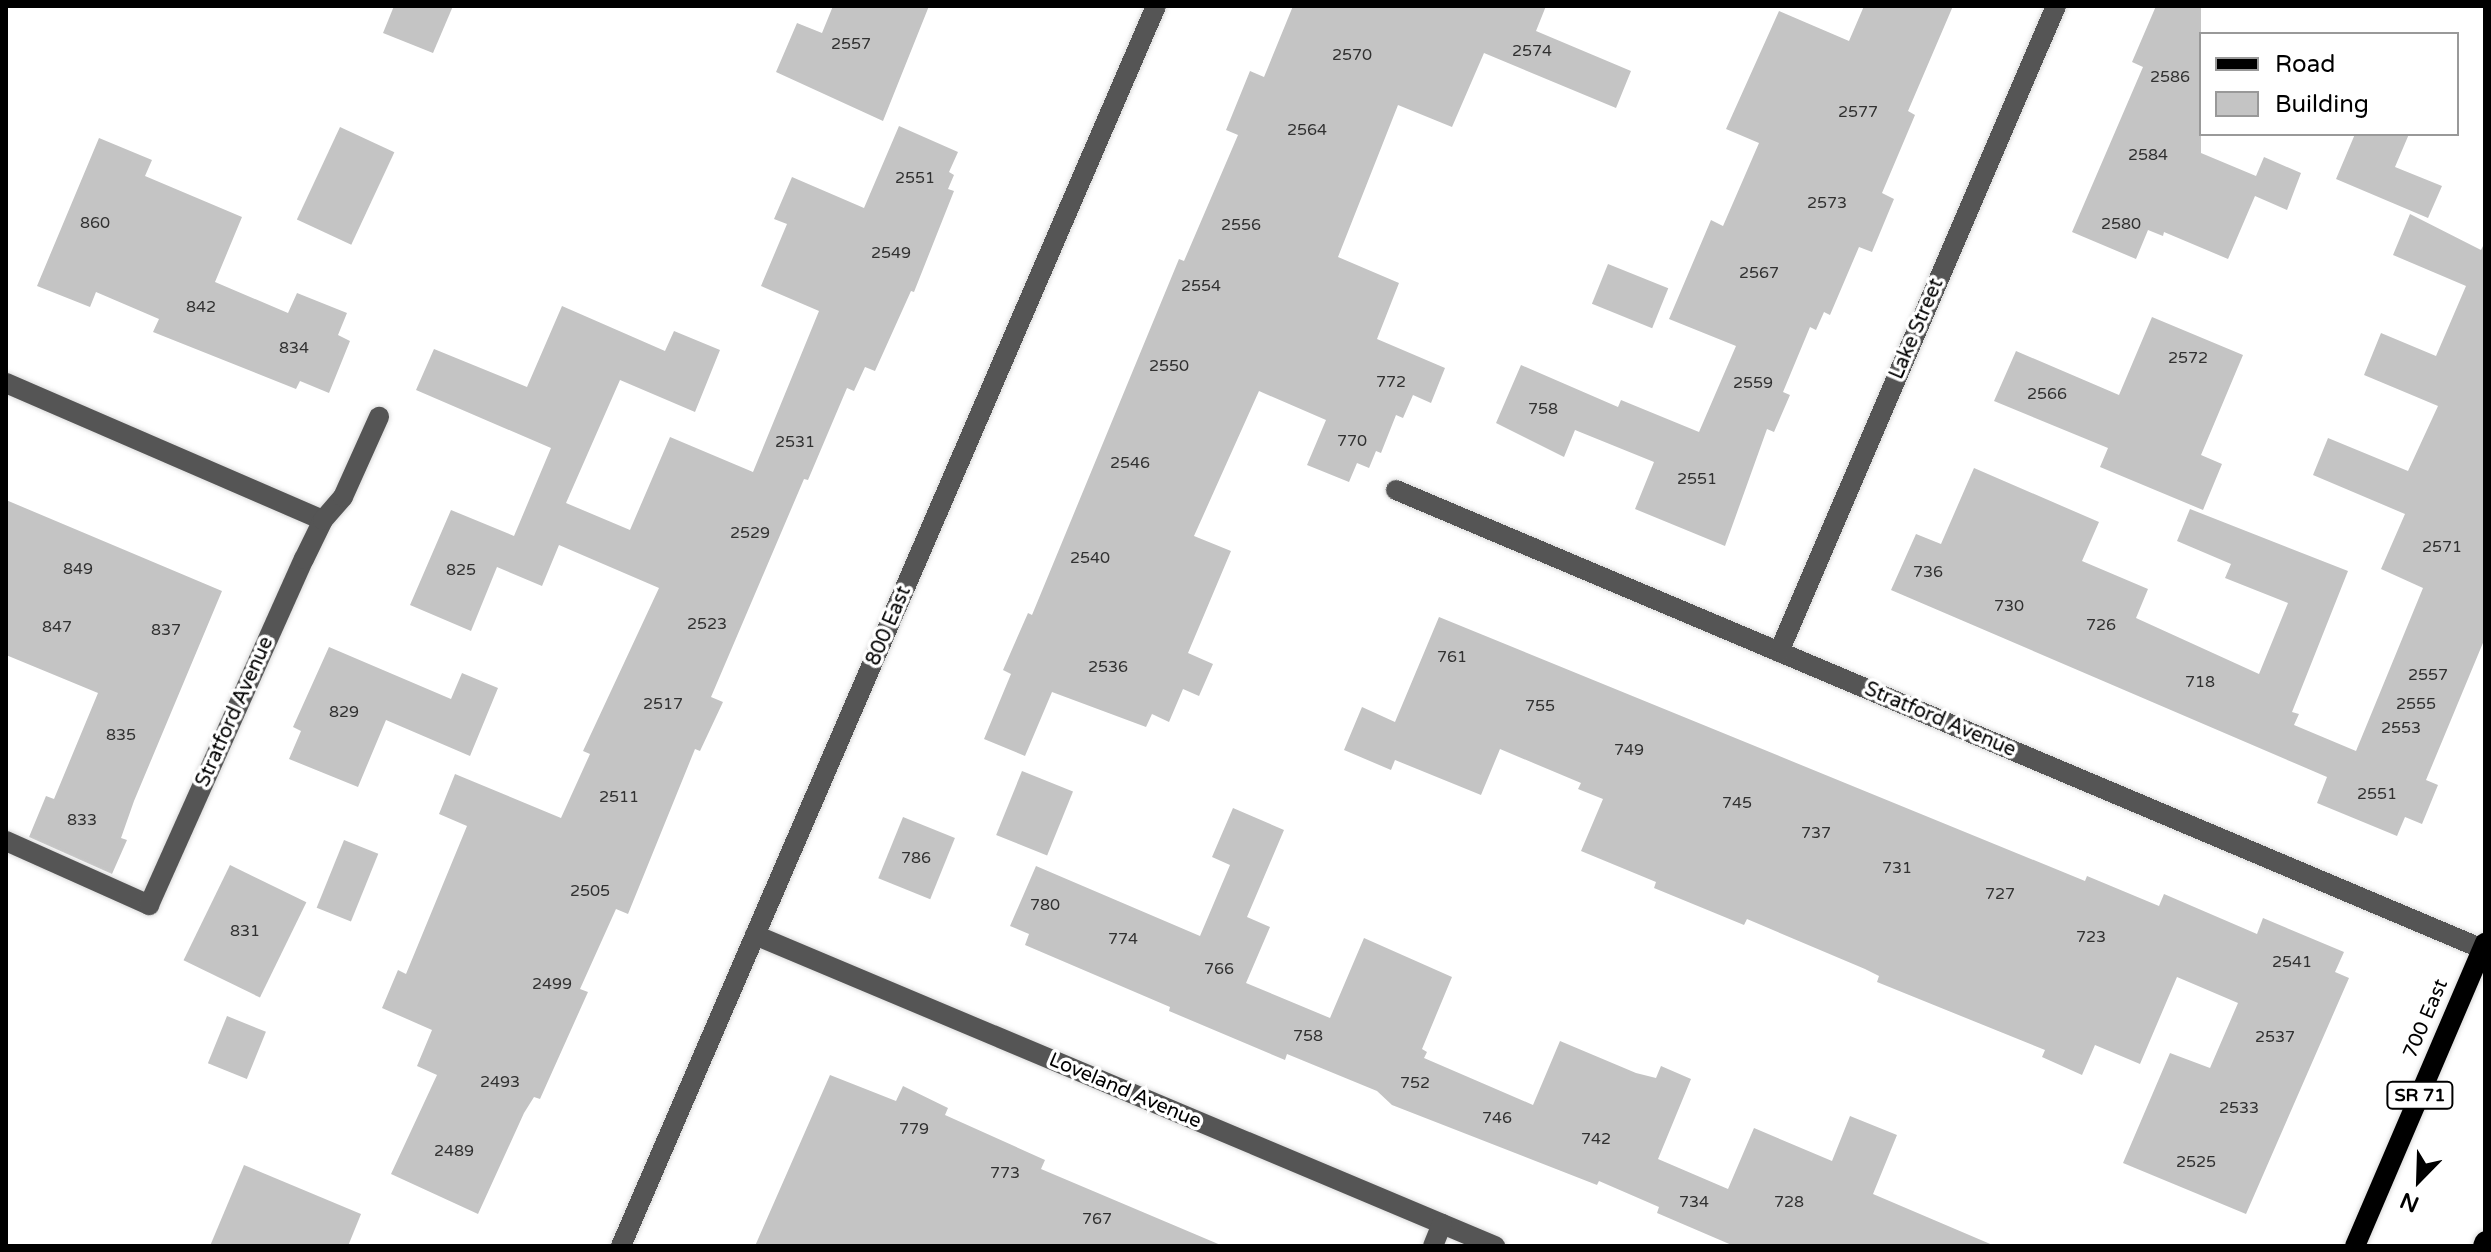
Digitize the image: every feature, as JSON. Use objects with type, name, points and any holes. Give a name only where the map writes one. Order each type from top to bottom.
[{"type":"main road","name":"700 East","points":[[2355,1246],[2484,948]]},
{"type":"street","name":"800 East","points":[[621,1246],[1156,6]]},
{"type":"street","name":"Lake Street","points":[[1779,652],[2056,6]]},
{"type":"street","points":[[6,383],[323,520]]},
{"type":"street","name":"Stratford Avenue","points":[[6,841],[149,905],[323,520],[343,497],[379,417]]},
{"type":"street","name":"Stratford Avenue","points":[[1396,490],[2484,948]]},
{"type":"street","name":"Loveland Avenue","points":[[755,935],[1495,1246]]},
{"type":"street","points":[[1433,1246],[1442,1224]]},
{"type":"building","points":[[394,6],[453,6],[433,53],[383,33]]},
{"type":"building","points":[[833,6],[929,6],[883,121],[776,72],[797,23],[822,33]]},
{"type":"building","points":[[1293,6],[1546,6],[1536,31],[1631,71],[1616,108],[1484,53],[1452,127],[1398,105],[1338,257],[1399,283],[1377,339],[1445,368],[1431,403],[1413,395],[1403,418],[1396,415],[1381,453],[1376,451],[1369,468],[1357,463],[1349,482],[1307,465],[1326,420],[1259,391],[1194,536],[1231,551],[1188,653],[1213,664],[1199,696],[1183,689],[1169,722],[1152,714],[1146,727],[1052,692],[1025,756],[984,739],[1011,674],[1003,670],[1028,613],[1032,615],[1179,259],[1184,261],[1238,135],[1226,130],[1250,71],[1264,77]]},
{"type":"building","points":[[1864,6],[1953,6],[1908,111],[1915,115],[1882,193],[1894,199],[1872,252],[1859,247],[1830,315],[1824,312],[1816,330],[1810,327],[1783,392],[1790,395],[1774,432],[1767,429],[1725,546],[1635,509],[1654,462],[1575,430],[1564,457],[1496,423],[1521,365],[1618,407],[1621,400],[1699,432],[1736,346],[1669,319],[1711,220],[1723,226],[1759,143],[1726,129],[1779,11],[1849,41]]},
{"type":"building","points":[[2156,6],[2201,6],[2201,153],[2256,176],[2264,157],[2301,173],[2287,210],[2255,196],[2228,259],[2164,232],[2163,236],[2148,230],[2136,259],[2072,232],[2143,67],[2132,62]]},
{"type":"building","points":[[899,126],[958,152],[949,172],[954,175],[948,189],[954,191],[914,292],[911,291],[875,371],[865,367],[854,391],[847,388],[808,480],[804,479],[711,697],[723,702],[700,751],[695,749],[628,914],[616,909],[580,989],[588,992],[540,1099],[534,1097],[524,1113],[478,1214],[391,1174],[437,1075],[417,1066],[432,1030],[382,1008],[398,970],[406,974],[467,826],[439,814],[455,774],[561,818],[590,754],[583,751],[659,588],[559,545],[542,586],[497,567],[471,631],[410,605],[451,510],[514,536],[551,448],[416,390],[434,349],[527,387],[562,306],[665,351],[674,331],[720,350],[695,412],[620,380],[566,503],[630,530],[670,437],[753,472],[819,311],[761,286],[787,224],[774,219],[792,177],[864,208]]},
{"type":"building","points":[[340,127],[394,152],[351,245],[297,219]]},
{"type":"building","points":[[2354,136],[2408,136],[2395,167],[2442,186],[2428,218],[2336,179]]},
{"type":"building","points":[[99,138],[152,160],[145,176],[242,217],[215,282],[288,313],[297,293],[347,313],[338,335],[350,341],[329,393],[300,381],[296,389],[153,332],[159,319],[96,292],[90,307],[37,286]]},
{"type":"building","points":[[2410,214],[2481,250],[2485,242],[2485,638],[2426,780],[2438,785],[2422,824],[2405,817],[2397,836],[2317,803],[2327,777],[1891,590],[1916,534],[1941,544],[1974,468],[2099,522],[2082,561],[2148,589],[2136,618],[2259,674],[2288,603],[2225,578],[2231,564],[2177,541],[2190,509],[2348,571],[2292,712],[2299,714],[2294,725],[2356,751],[2423,588],[2381,569],[2405,514],[2313,475],[2328,438],[2408,471],[2438,406],[2364,375],[2381,333],[2436,356],[2466,286],[2393,255]]},
{"type":"building","points":[[1608,264],[1668,288],[1652,328],[1592,304]]},
{"type":"building","points":[[2152,317],[2243,355],[2201,455],[2222,464],[2203,510],[2100,467],[2108,448],[1994,401],[2016,351],[2119,395]]},
{"type":"building","points":[[6,500],[222,591],[134,801],[121,838],[127,840],[112,874],[29,837],[46,796],[54,799],[98,693],[6,655]]},
{"type":"building","points":[[1439,617],[2085,881],[2087,876],[2159,906],[2164,894],[2257,934],[2263,918],[2344,952],[2335,972],[2349,978],[2246,1214],[2123,1163],[2170,1053],[2210,1068],[2238,1003],[2177,977],[2140,1064],[2095,1045],[2082,1075],[2042,1057],[2045,1050],[1877,982],[1879,976],[1865,969],[1747,919],[1744,925],[1654,888],[1656,882],[1581,851],[1603,799],[1578,789],[1581,783],[1500,749],[1481,795],[1395,760],[1391,770],[1344,750],[1362,707],[1395,722]]},
{"type":"building","points":[[329,647],[451,699],[462,673],[498,688],[470,756],[386,720],[358,787],[289,759],[301,731],[293,727]]},
{"type":"building","points":[[1022,771],[1073,792],[1047,856],[996,835]]},
{"type":"building","points":[[1233,808],[1284,830],[1247,917],[1270,927],[1246,983],[1330,1018],[1364,938],[1452,977],[1422,1049],[1427,1052],[1424,1058],[1533,1105],[1560,1041],[1636,1073],[1656,1078],[1661,1066],[1691,1079],[1658,1159],[1728,1189],[1754,1128],[1832,1161],[1850,1116],[1897,1135],[1873,1194],[1995,1246],[1734,1246],[1657,1213],[1659,1207],[1599,1181],[1597,1185],[1392,1105],[1377,1091],[1287,1054],[1285,1060],[1169,1011],[1170,1007],[1025,945],[1029,934],[1010,926],[1036,866],[1200,936],[1230,865],[1212,857]]},
{"type":"building","points":[[903,817],[955,838],[930,899],[878,878]]},
{"type":"building","points":[[344,840],[378,854],[351,922],[317,908]]},
{"type":"building","points":[[230,865],[306,902],[260,998],[184,960]]},
{"type":"building","points":[[227,1016],[266,1032],[247,1079],[208,1063]]},
{"type":"building","points":[[830,1075],[896,1101],[903,1086],[948,1108],[945,1115],[1045,1160],[1041,1169],[1223,1246],[755,1246]]},
{"type":"building","points":[[244,1165],[361,1214],[348,1246],[210,1246]]}]
